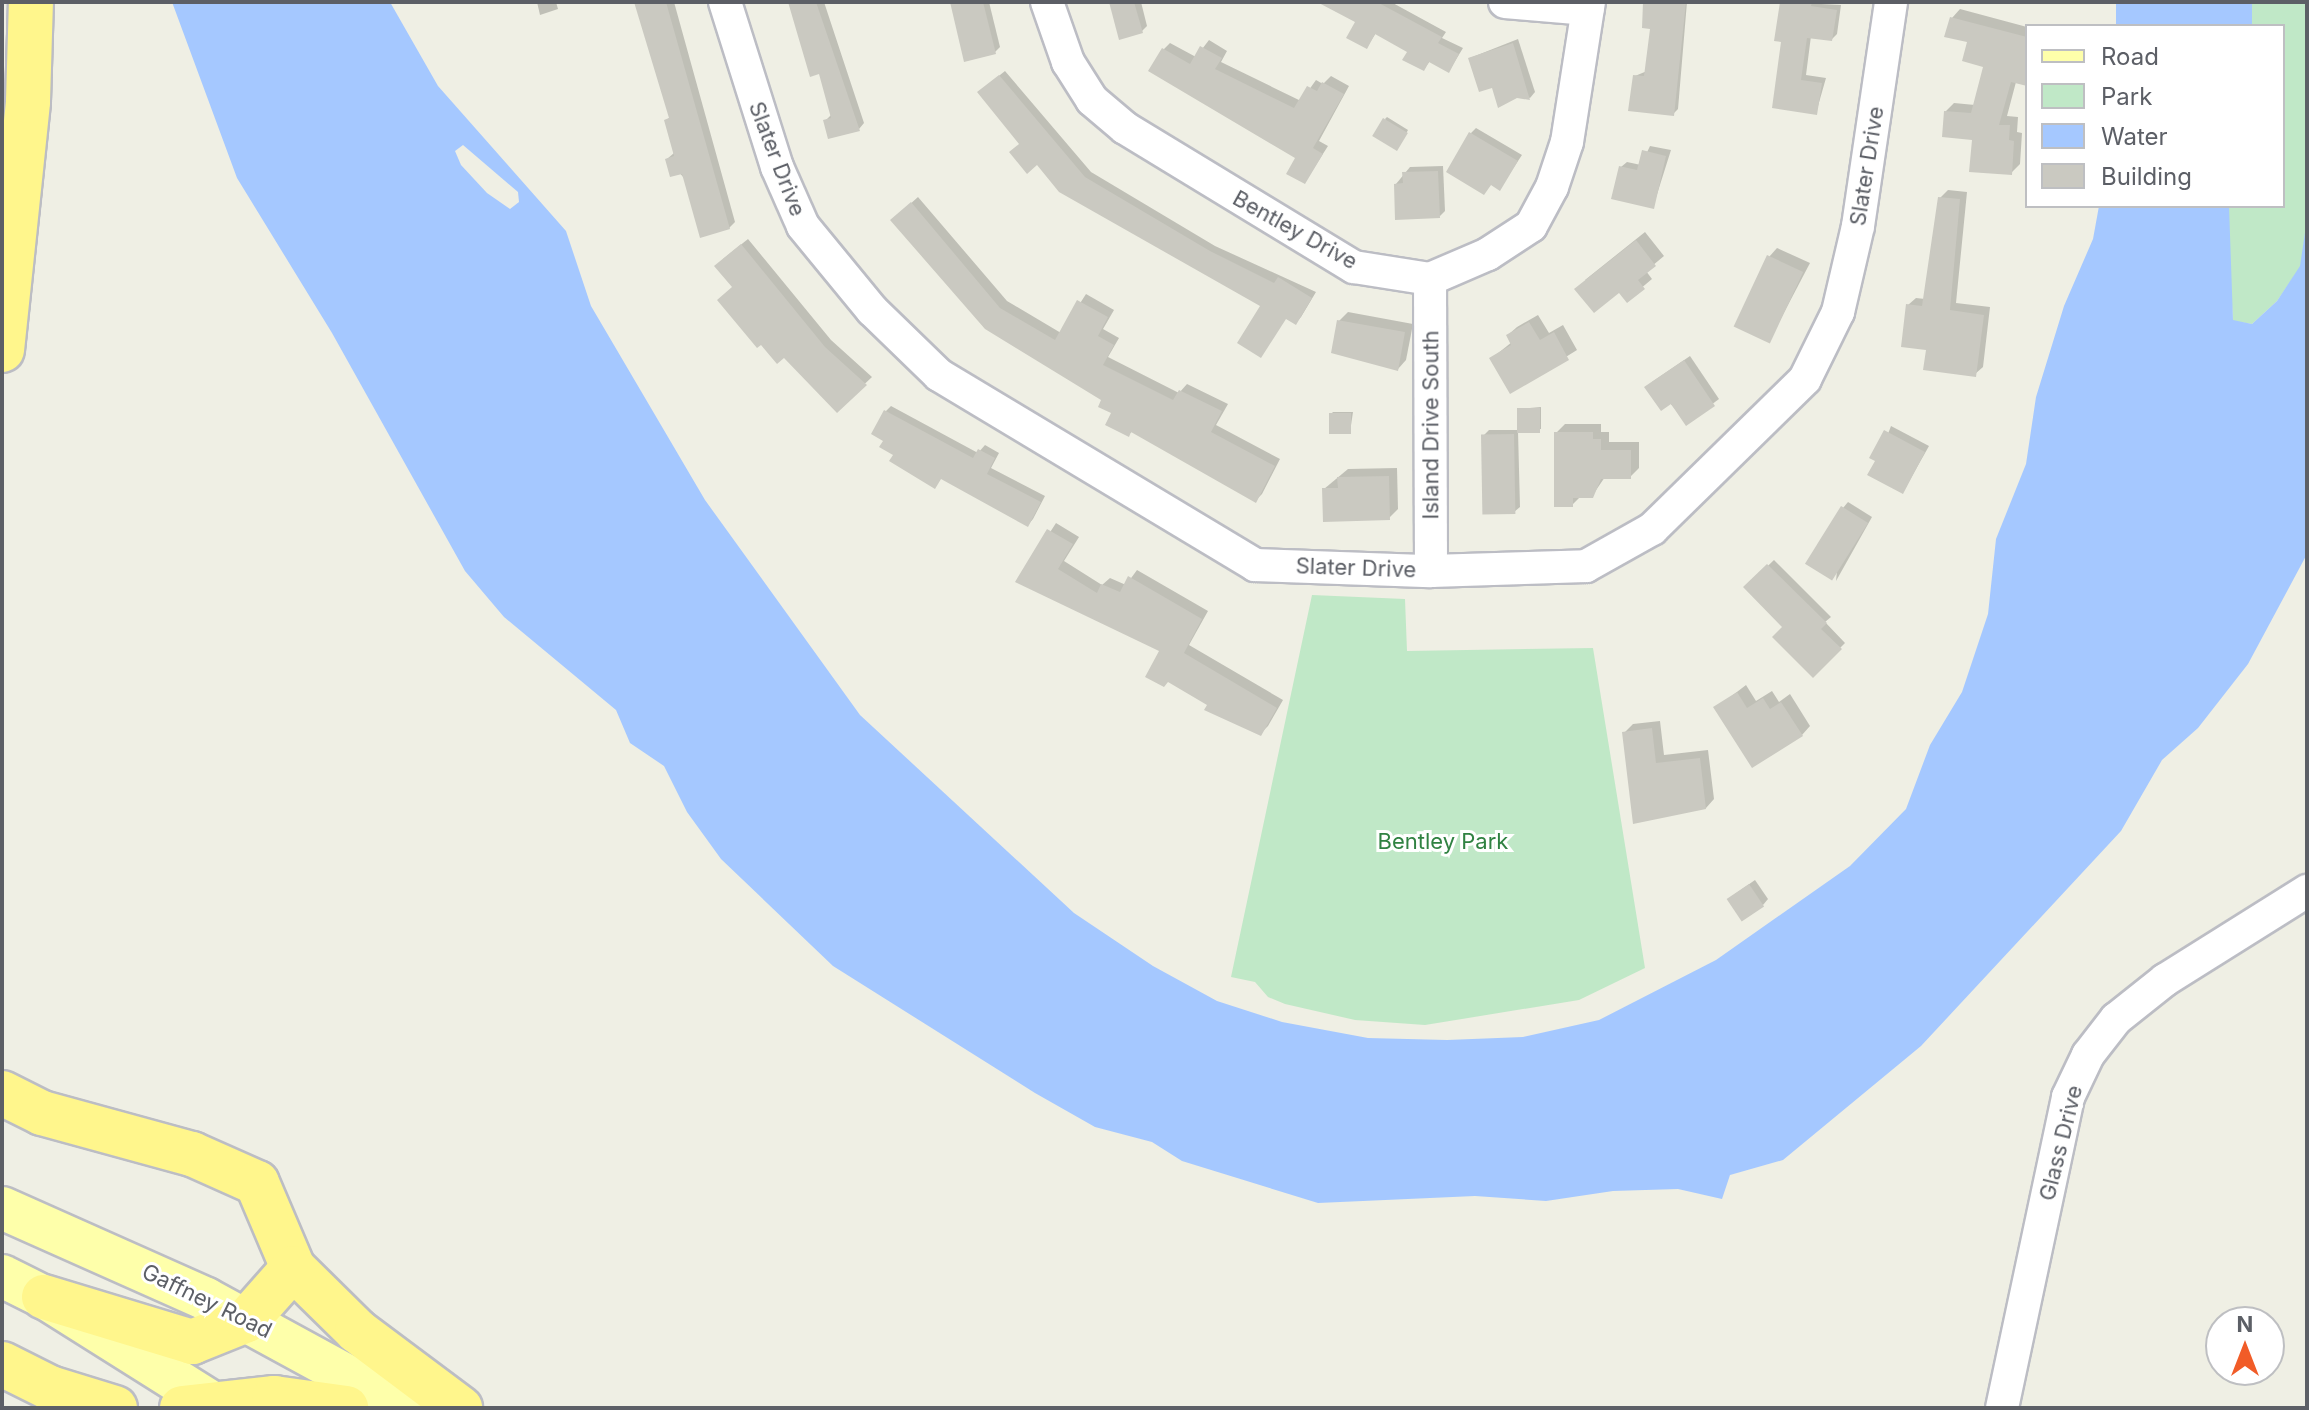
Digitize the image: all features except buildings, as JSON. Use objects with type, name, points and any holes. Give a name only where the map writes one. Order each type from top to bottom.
[{"type":"highway","points":[[2,350],[28,101],[31,2]]},
{"type":"highway","points":[[2,1093],[42,1113],[192,1154],[257,1183],[293,1268],[357,1331],[460,1408]]},
{"type":"highway","points":[[44,1297],[192,1342],[247,1320],[293,1268]]},
{"type":"highway","points":[[2,1364],[50,1388],[115,1408]]},
{"type":"highway","points":[[206,1407],[274,1398],[346,1408]]},
{"type":"main road","name":"Gaffney Road","points":[[2,1208],[247,1320],[406,1408]]},
{"type":"main road","points":[[2,1276],[44,1297],[206,1407]]},
{"type":"street","name":"Slater Drive","points":[[725,2],[773,153],[803,226],[872,310],[939,375],[1255,565],[1431,571],[1586,566],[1652,529],[1805,379],[1838,312],[1855,241],[1891,2]]},
{"type":"street","name":"Bentley Drive","points":[[1047,2],[1068,62],[1092,100],[1125,128],[1354,267],[1430,279]]},
{"type":"street","points":[[1430,279],[1488,254],[1531,226],[1552,187],[1567,142],[1588,6],[1505,2]]},
{"type":"street","name":"Island Drive South","points":[[1430,279],[1431,571]]},
{"type":"street","name":"Glass Drive","points":[[2002,1408],[2068,1097],[2088,1055],[2116,1019],[2165,980],[2307,891]]},
{"type":"green space","points":[[2252,2],[2307,2],[2307,219],[2301,266],[2277,301],[2252,324],[2233,321],[2227,221],[2229,208],[2285,208],[2285,24],[2249,24]]},
{"type":"green space","name":"Bentley Park","points":[[1312,595],[1405,599],[1407,651],[1593,648],[1645,968],[1579,1000],[1425,1025],[1355,1020],[1285,1004],[1268,997],[1255,982],[1231,977]]},
{"type":"water","points":[[172,2],[390,2],[438,86],[566,231],[591,306],[705,500],[860,715],[1074,913],[1153,966],[1217,1001],[1282,1022],[1368,1038],[1447,1040],[1523,1037],[1599,1020],[1716,960],[1850,866],[1906,809],[1930,745],[1962,692],[1988,614],[1996,539],[2026,464],[2036,397],[2064,306],[2093,239],[2099,208],[2229,208],[2233,320],[2252,324],[2277,301],[2300,266],[2307,219],[2307,554],[2248,664],[2198,728],[2162,760],[2121,831],[1921,1046],[1783,1160],[1730,1175],[1722,1199],[1678,1189],[1613,1191],[1546,1201],[1475,1196],[1318,1203],[1182,1161],[1152,1142],[1095,1127],[1035,1093],[833,966],[721,859],[687,812],[664,766],[630,743],[616,710],[504,617],[465,571],[332,333],[237,178]],"holes":[[[463,145],[518,192],[519,202],[510,209],[487,193],[461,165],[455,151]]]},
{"type":"water","points":[[2116,2],[2252,2],[2252,24],[2116,24]]}]
